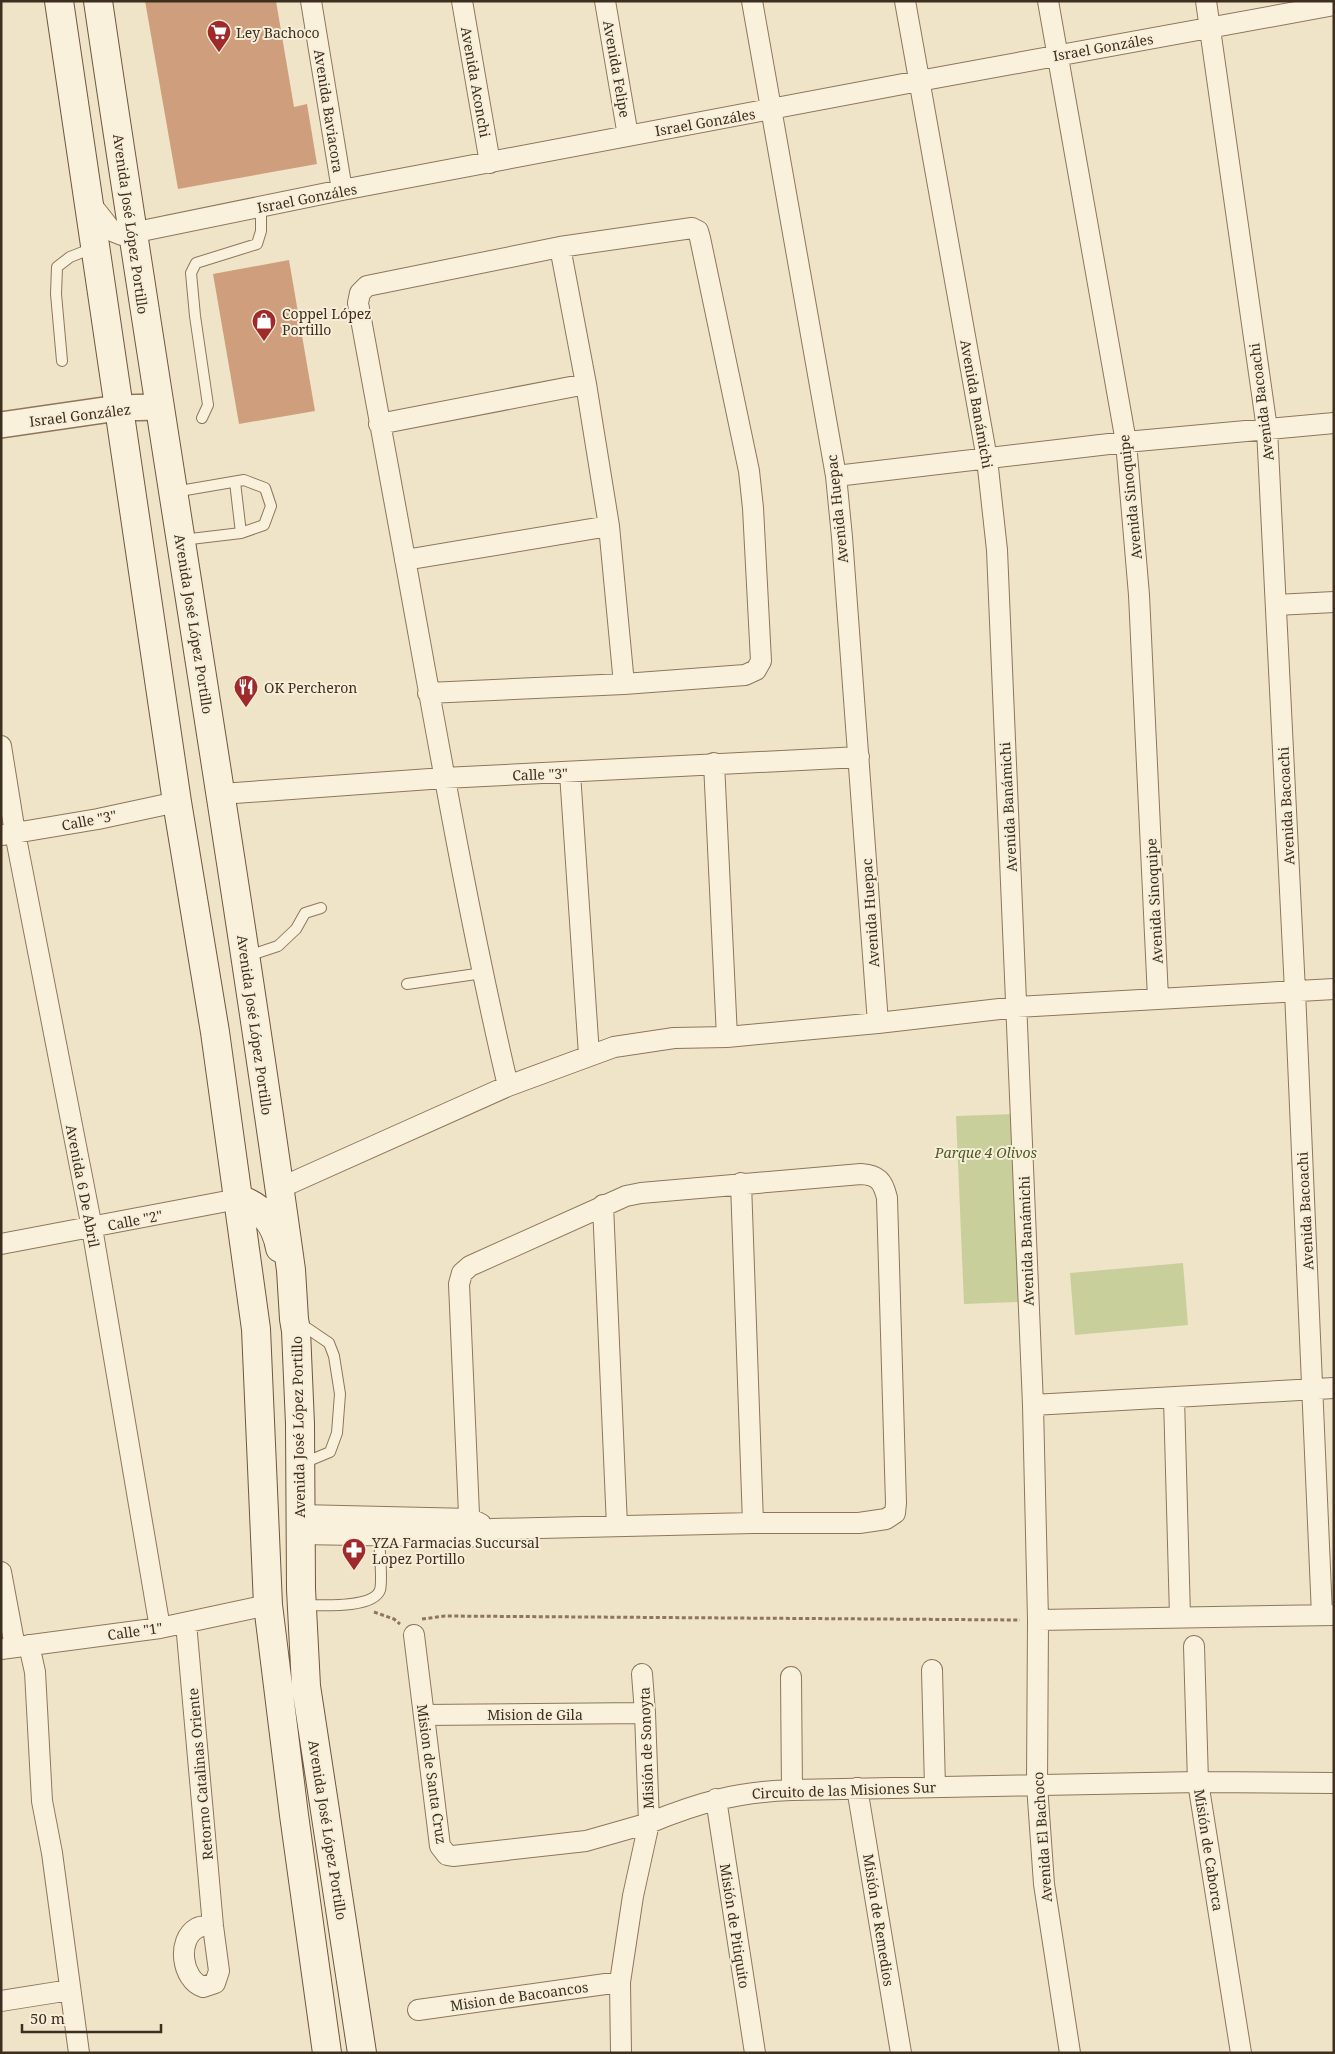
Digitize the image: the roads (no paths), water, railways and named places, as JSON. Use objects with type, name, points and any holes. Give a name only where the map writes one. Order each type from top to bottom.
[{"type":"main road","points":[[59,1],[176,802],[215,1032],[238,1199],[257,1346],[268,1605],[286,1758],[327,2053]]},
{"type":"main road","name":"Avenida José López Portillo","points":[[98,1],[158,407],[221,794],[291,1270],[296,1331],[303,1650],[310,1715],[362,2053]]},
{"type":"main road","points":[[215,1032],[231,1082],[248,1171],[252,1179],[258,1183],[280,1188]]},
{"type":"main road","points":[[238,1199],[258,1210],[277,1233],[294,1319]]},
{"type":"street","name":"Avenida Baviacora","points":[[311,1],[342,190]]},
{"type":"street","name":"Avenida Aconchi","points":[[462,1],[490,163]]},
{"type":"street","name":"Avenida Felipe","points":[[605,1],[628,136]]},
{"type":"street","name":"Avenida Huepac","points":[[752,1],[836,476],[878,1023]]},
{"type":"street","name":"Avenida Banámichi","points":[[905,1],[987,459],[997,550],[1033,1405],[1038,1620]]},
{"type":"street","name":"Avenida Sinoquipe","points":[[1048,1],[1126,442],[1139,595],[1158,998]]},
{"type":"street","name":"Avenida Bacoachi","points":[[1206,1],[1267,429],[1314,1389],[1328,1615]]},
{"type":"street","name":"Israel Gonzáles","points":[[90,203],[112,231],[122,235],[342,190],[1334,5]]},
{"type":"street","points":[[428,693],[624,684],[745,675],[756,670],[761,661],[753,508],[749,471],[698,232],[692,228],[560,247],[367,286],[360,293],[358,304],[428,693],[482,973],[508,1086]]},
{"type":"street","points":[[560,247],[586,384],[609,526],[624,684]]},
{"type":"street","points":[[379,424],[586,384]]},
{"type":"street","name":"Israel González","points":[[1,426],[118,408],[158,407]]},
{"type":"street","points":[[836,476],[1126,442],[1334,423]]},
{"type":"street","points":[[405,560],[609,526]]},
{"type":"street","points":[[1276,605],[1334,602]]},
{"type":"street","name":"Avenida 6 De Abril","points":[[1,746],[8,834],[92,1228],[160,1628]]},
{"type":"street","name":"Calle \"3\"","points":[[221,794],[444,778],[859,757]]},
{"type":"street","points":[[714,763],[727,1037]]},
{"type":"street","points":[[570,773],[589,1055]]},
{"type":"street","name":"Calle \"3\"","points":[[8,834],[98,819],[176,802]]},
{"type":"street","points":[[280,1188],[508,1086],[614,1047],[674,1038],[727,1037],[878,1023],[1017,1007],[1334,989]]},
{"type":"street","points":[[300,1524],[492,1529],[752,1523],[859,1523],[886,1519],[894,1512],[896,1503],[887,1198],[880,1178],[870,1175],[741,1184],[626,1196],[470,1266],[462,1273],[459,1284],[470,1528]]},
{"type":"street","points":[[741,1184],[752,1523]]},
{"type":"street","name":"Calle \"2\"","points":[[1,1244],[238,1199]]},
{"type":"street","points":[[603,1205],[617,1526]]},
{"type":"street","points":[[1033,1405],[1334,1388]]},
{"type":"street","points":[[1174,1398],[1180,1616]]},
{"type":"street","points":[[300,1524],[379,1535],[470,1528]]},
{"type":"street","points":[[1,1572],[15,1647],[35,1672],[42,1801],[52,1853],[79,2053]]},
{"type":"street","name":"Calle \"1\"","points":[[15,1647],[160,1628],[268,1605]]},
{"type":"street","points":[[1038,1620],[1180,1616],[1328,1615]]},
{"type":"street","name":"Avenida El Bachoco","points":[[1038,1620],[1036,1785],[1044,1884],[1070,2053]]},
{"type":"street","name":"Retorno Catalinas Oriente","points":[[186,1623],[213,1926]]},
{"type":"street","name":"Mision de Santa Cruz","points":[[418,1627],[424,1715],[440,1846],[447,1855],[460,1856],[586,1841],[649,1823]]},
{"type":"street","name":"Misión de Caborca","points":[[1194,1646],[1198,1782],[1241,2053]]},
{"type":"street","points":[[932,1670],[935,1788]]},
{"type":"street","name":"Misión de Sonoyta","points":[[642,1674],[646,1713],[649,1823]]},
{"type":"street","points":[[791,1677],[792,1790]]},
{"type":"street","name":"Mision de Gila","points":[[424,1715],[646,1713]]},
{"type":"street","name":"Circuito de las Misiones Sur","points":[[649,1823],[716,1799],[754,1792],[857,1788],[1198,1782],[1334,1783]]},
{"type":"street","name":"Misión de Remedios","points":[[857,1788],[901,2053]]},
{"type":"street","name":"Misión de Pitiquito","points":[[716,1799],[755,2053]]},
{"type":"street","points":[[621,2053],[620,1982],[633,1896],[649,1823]]},
{"type":"street","name":"Mision de Bacoancos","points":[[418,2010],[620,1982]]},
{"type":"street","points":[[1,2001],[70,1990]]},
{"type":"lane","points":[[202,418],[208,405],[191,274],[196,263],[257,244],[260,231],[261,207]]},
{"type":"lane","points":[[62,361],[56,294],[57,266],[70,257],[96,247]]},
{"type":"lane","points":[[173,492],[244,480],[264,488],[271,506],[264,525],[241,533],[181,540]]},
{"type":"lane","points":[[234,482],[241,533]]},
{"type":"lane","points":[[245,956],[278,946],[296,929],[305,913],[321,908]]},
{"type":"lane","points":[[407,984],[482,973]]},
{"type":"lane","points":[[294,1319],[328,1342],[334,1356],[340,1394],[337,1433],[330,1452],[300,1465]]},
{"type":"lane","points":[[301,1605],[356,1604],[377,1595],[381,1583],[379,1535]]},
{"type":"place","name":"Ley Bachoco","points":[[219,53]]},
{"type":"place","name":"Coppel López Portillo","points":[[264,342]]},
{"type":"place","name":"OK Percheron","points":[[246,708]]},
{"type":"place","name":"YZA Farmacias Succursal Lopez Portillo","points":[[354,1571]]},
{"type":"park label","name":"Parque 4 Olivos","points":[[986,1152]]}]
